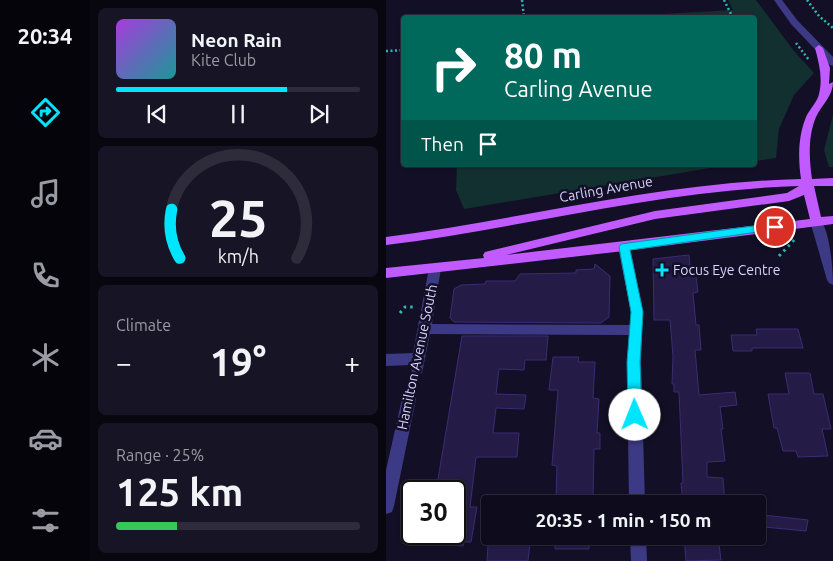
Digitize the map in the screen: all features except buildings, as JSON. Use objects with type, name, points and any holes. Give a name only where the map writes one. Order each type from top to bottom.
[{"type":"main road","points":[[819,48],[825,68],[824,95]]},
{"type":"main road","points":[[816,221],[804,169],[804,144],[810,117],[824,95],[833,86]]},
{"type":"main road","name":"Carling Avenue","points":[[386,241],[494,226],[626,200],[682,192],[750,185],[833,182]]},
{"type":"main road","points":[[435,268],[656,215],[789,196],[801,192],[807,183]]},
{"type":"main road","points":[[816,221],[833,213]]},
{"type":"main road","points":[[386,273],[624,247],[833,220]]},
{"type":"street","points":[[778,0],[794,22],[833,63]]},
{"type":"street","points":[[816,221],[833,280]]},
{"type":"street","points":[[624,247],[637,322],[634,362],[637,495]]},
{"type":"street","name":"Hamilton Avenue South","points":[[386,360],[418,364],[435,268]]},
{"type":"street","points":[[424,329],[637,322]]},
{"type":"street","name":"Hamilton Avenue South","points":[[386,506],[410,399]]},
{"type":"street","points":[[638,545],[639,561]]},
{"type":"path","points":[[522,0],[524,15]]},
{"type":"path","points":[[724,0],[731,15]]},
{"type":"path","points":[[807,0],[833,28]]},
{"type":"path","points":[[386,51],[401,50]]},
{"type":"path","points":[[779,256],[796,238]]},
{"type":"path","points":[[400,313],[405,307],[414,307]]},
{"type":"green space","points":[[728,0],[756,0],[794,51],[814,73],[794,95],[779,129],[776,158],[757,161],[757,15],[643,15],[733,10]]},
{"type":"green space","points":[[833,115],[833,167],[829,167],[824,150]]},
{"type":"green space","points":[[457,167],[716,167],[464,209],[456,190]]},
{"type":"place","name":"Focus Eye Centre","points":[[662,270]]},
{"type":"route","points":[[635,415],[634,362],[637,312],[624,247],[775,227]]}]
